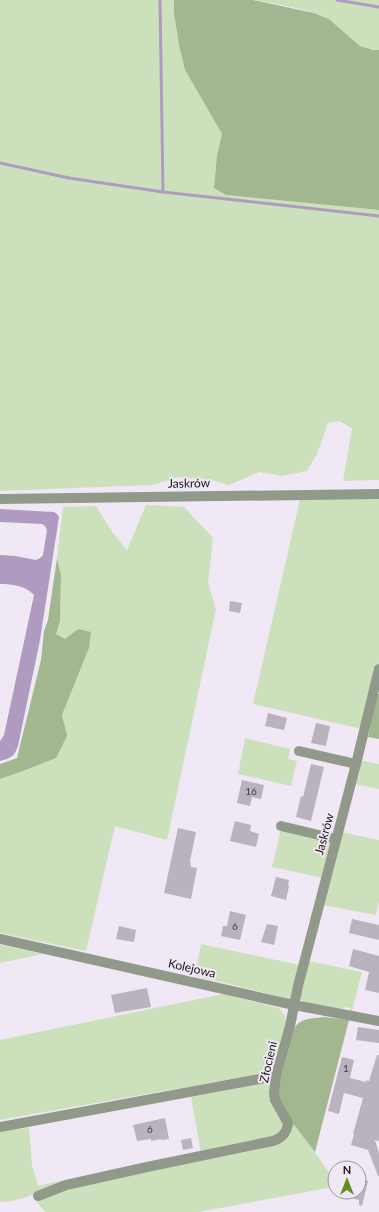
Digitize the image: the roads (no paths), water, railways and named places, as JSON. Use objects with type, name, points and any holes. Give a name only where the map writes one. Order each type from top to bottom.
[{"type":"street","name":"Jaskrów","points":[[0,499],[379,494]]},
{"type":"street","name":"Jaskrów","points":[[294,1005],[379,669]]},
{"type":"street","points":[[299,751],[356,764]]},
{"type":"street","points":[[281,826],[336,839]]},
{"type":"street","name":"Kolejowa","points":[[0,939],[294,1005],[379,1021]]},
{"type":"street","name":"Złocieni","points":[[38,1196],[73,1183],[273,1142],[282,1136],[288,1123],[275,1100],[276,1076],[290,1026],[294,1005]]},
{"type":"street","points":[[0,1127],[276,1076]]},
{"type":"waterway","points":[[160,0],[163,192]]},
{"type":"waterway","points":[[337,0],[379,7]]},
{"type":"waterway","points":[[0,163],[69,178],[163,192],[379,216]]}]
